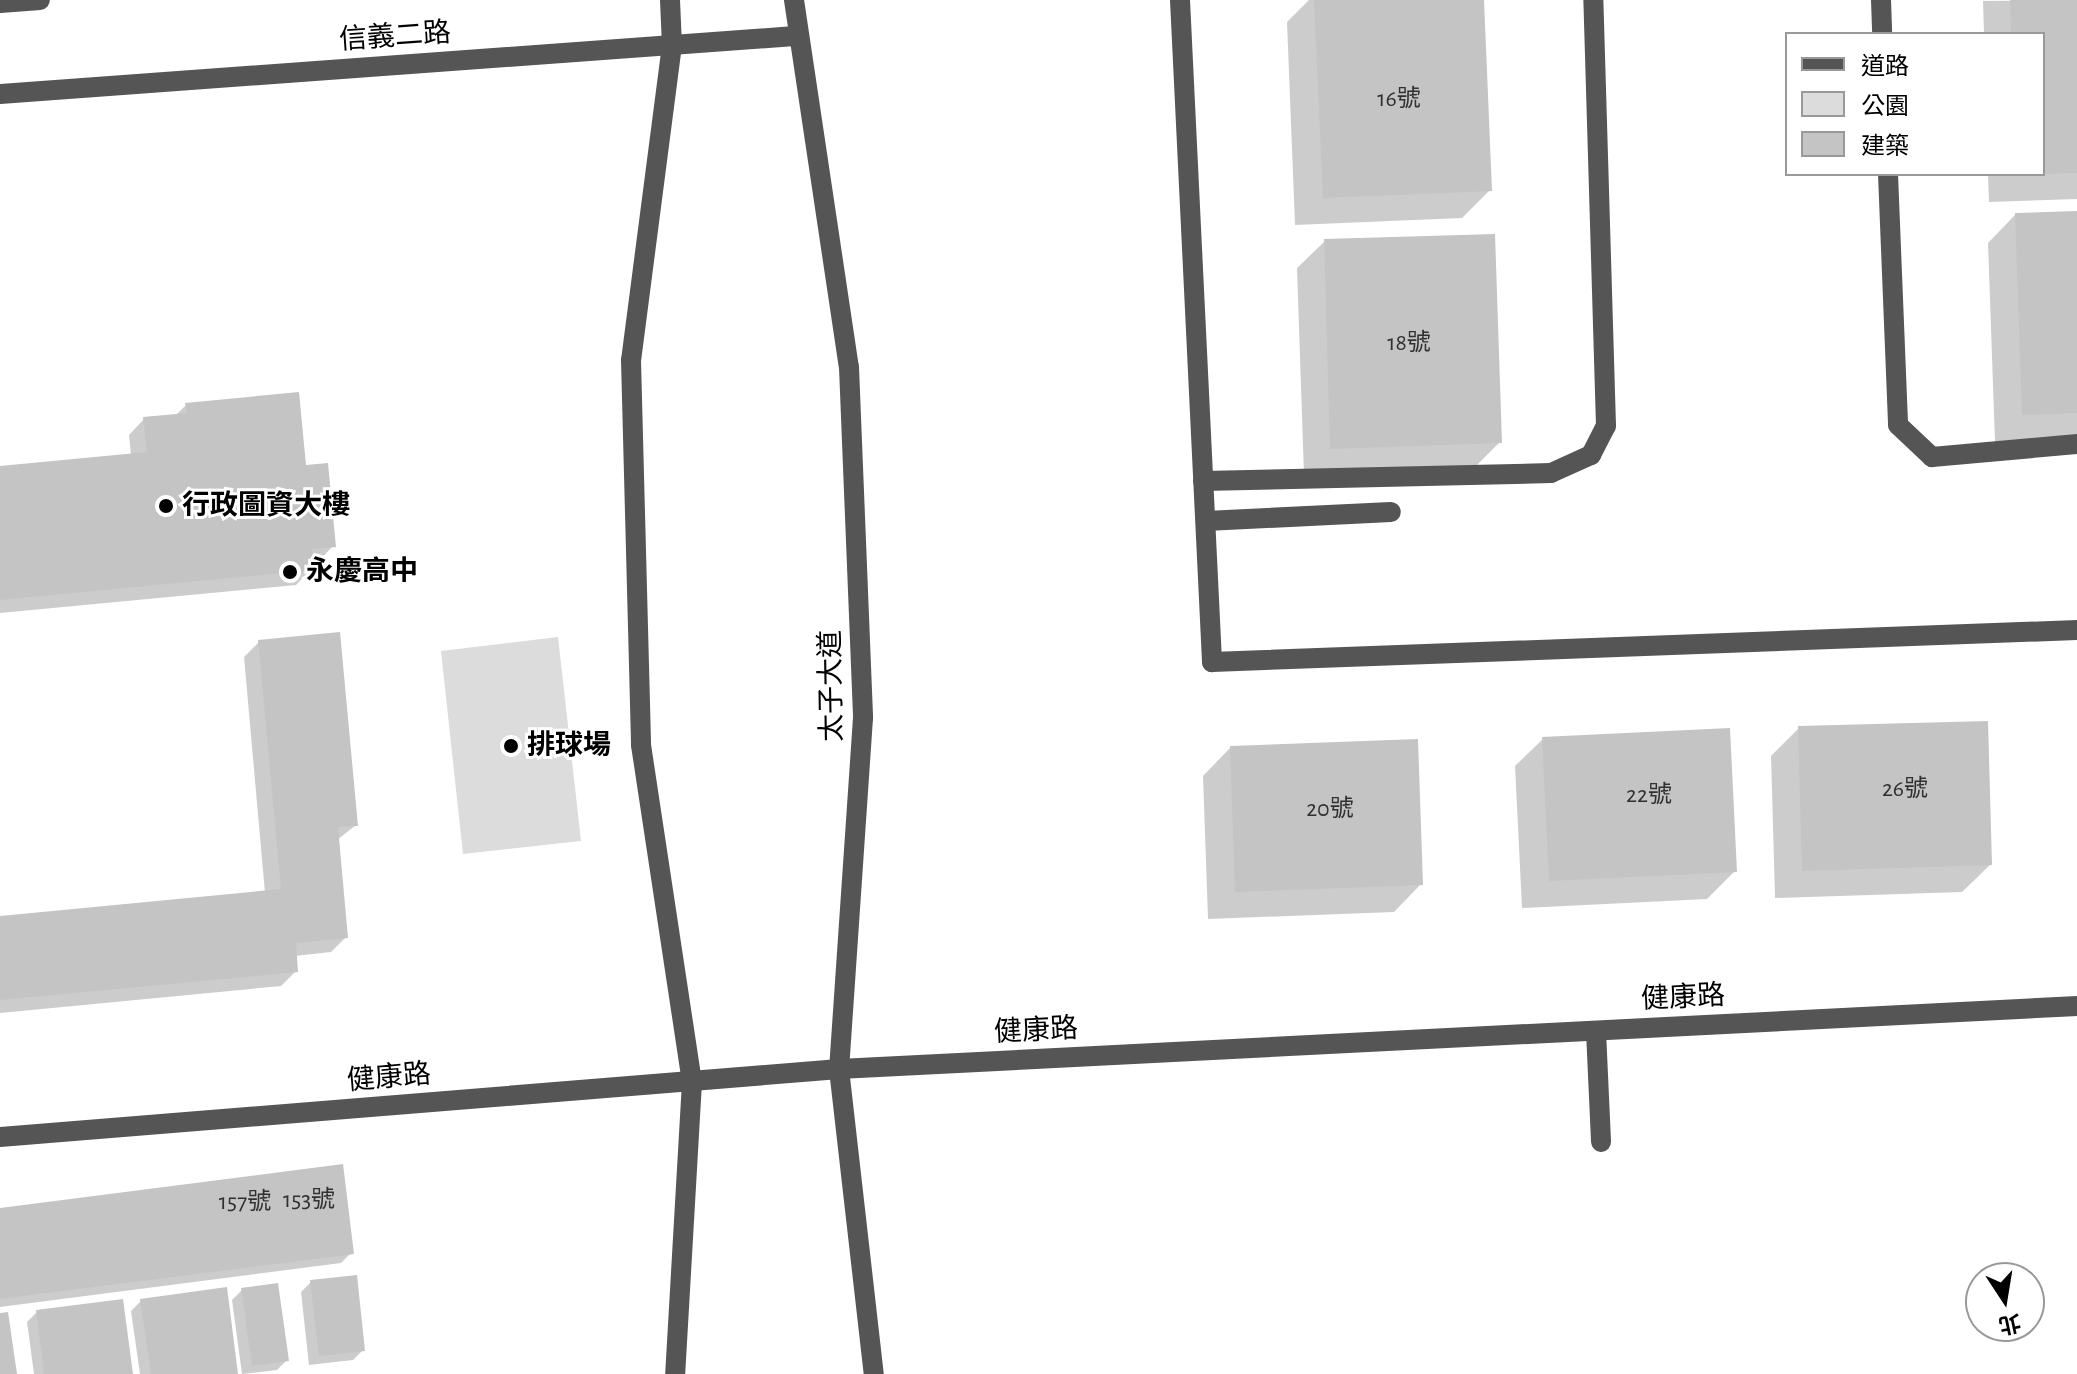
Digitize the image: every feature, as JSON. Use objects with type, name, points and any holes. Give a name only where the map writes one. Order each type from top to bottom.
[{"type":"street","points":[[0,3],[40,0]]},
{"type":"street","points":[[670,0],[672,45],[631,360],[641,745],[692,1082],[675,1374]]},
{"type":"street","name":"太子大道","points":[[794,0],[795,36],[849,367],[863,718],[839,1069],[874,1374]]},
{"type":"street","points":[[1180,0],[1212,662],[2077,630]]},
{"type":"street","points":[[1203,481],[1551,473],[1591,455],[1606,426],[1593,0]]},
{"type":"street","points":[[1881,0],[1882,32]]},
{"type":"street","name":"信義二路","points":[[0,94],[795,36]]},
{"type":"street","points":[[1888,176],[1898,425],[1932,457],[2077,444]]},
{"type":"street","points":[[1206,521],[1391,512]]},
{"type":"street","name":"健康路","points":[[0,1137],[839,1069],[2077,1006]]},
{"type":"street","points":[[1596,1031],[1601,1142]]},
{"type":"green space","name":"排球場","points":[[558,637],[581,841],[463,854],[441,651]]},
{"type":"building","points":[[1314,0],[1484,0],[1492,191],[1323,198]]},
{"type":"building","points":[[2010,0],[2077,0],[2077,173],[2045,174],[2045,32],[2011,32]]},
{"type":"building","points":[[2077,211],[2077,413],[2022,415],[2015,213]]},
{"type":"building","points":[[1495,234],[1502,443],[1330,449],[1324,239]]},
{"type":"building","name":"行政圖資大樓","points":[[299,392],[306,465],[328,463],[336,547],[312,549],[314,570],[0,600],[0,466],[147,452],[143,417],[187,413],[185,403]]},
{"type":"building","points":[[340,632],[358,826],[338,827],[348,938],[296,943],[298,972],[0,1000],[0,916],[281,889],[258,640]]},
{"type":"building","points":[[1988,721],[1992,865],[1802,871],[1798,726]]},
{"type":"building","points":[[1730,728],[1737,872],[1549,881],[1542,737]]},
{"type":"building","points":[[1418,739],[1423,885],[1235,892],[1230,746]]},
{"type":"building","points":[[343,1164],[354,1254],[0,1299],[0,1208]]},
{"type":"building","points":[[357,1275],[365,1351],[319,1356],[310,1280]]},
{"type":"building","points":[[278,1283],[289,1361],[252,1366],[241,1288]]},
{"type":"building","points":[[227,1287],[238,1374],[151,1374],[140,1299]]},
{"type":"building","points":[[123,1299],[133,1374],[44,1374],[36,1310]]},
{"type":"building","points":[[8,1312],[17,1374],[0,1374],[0,1313]]},
{"type":"place","name":"行政圖資大樓","points":[[166,506]]},
{"type":"place","name":"永慶高中","points":[[290,572]]},
{"type":"place","name":"排球場","points":[[511,746]]}]
